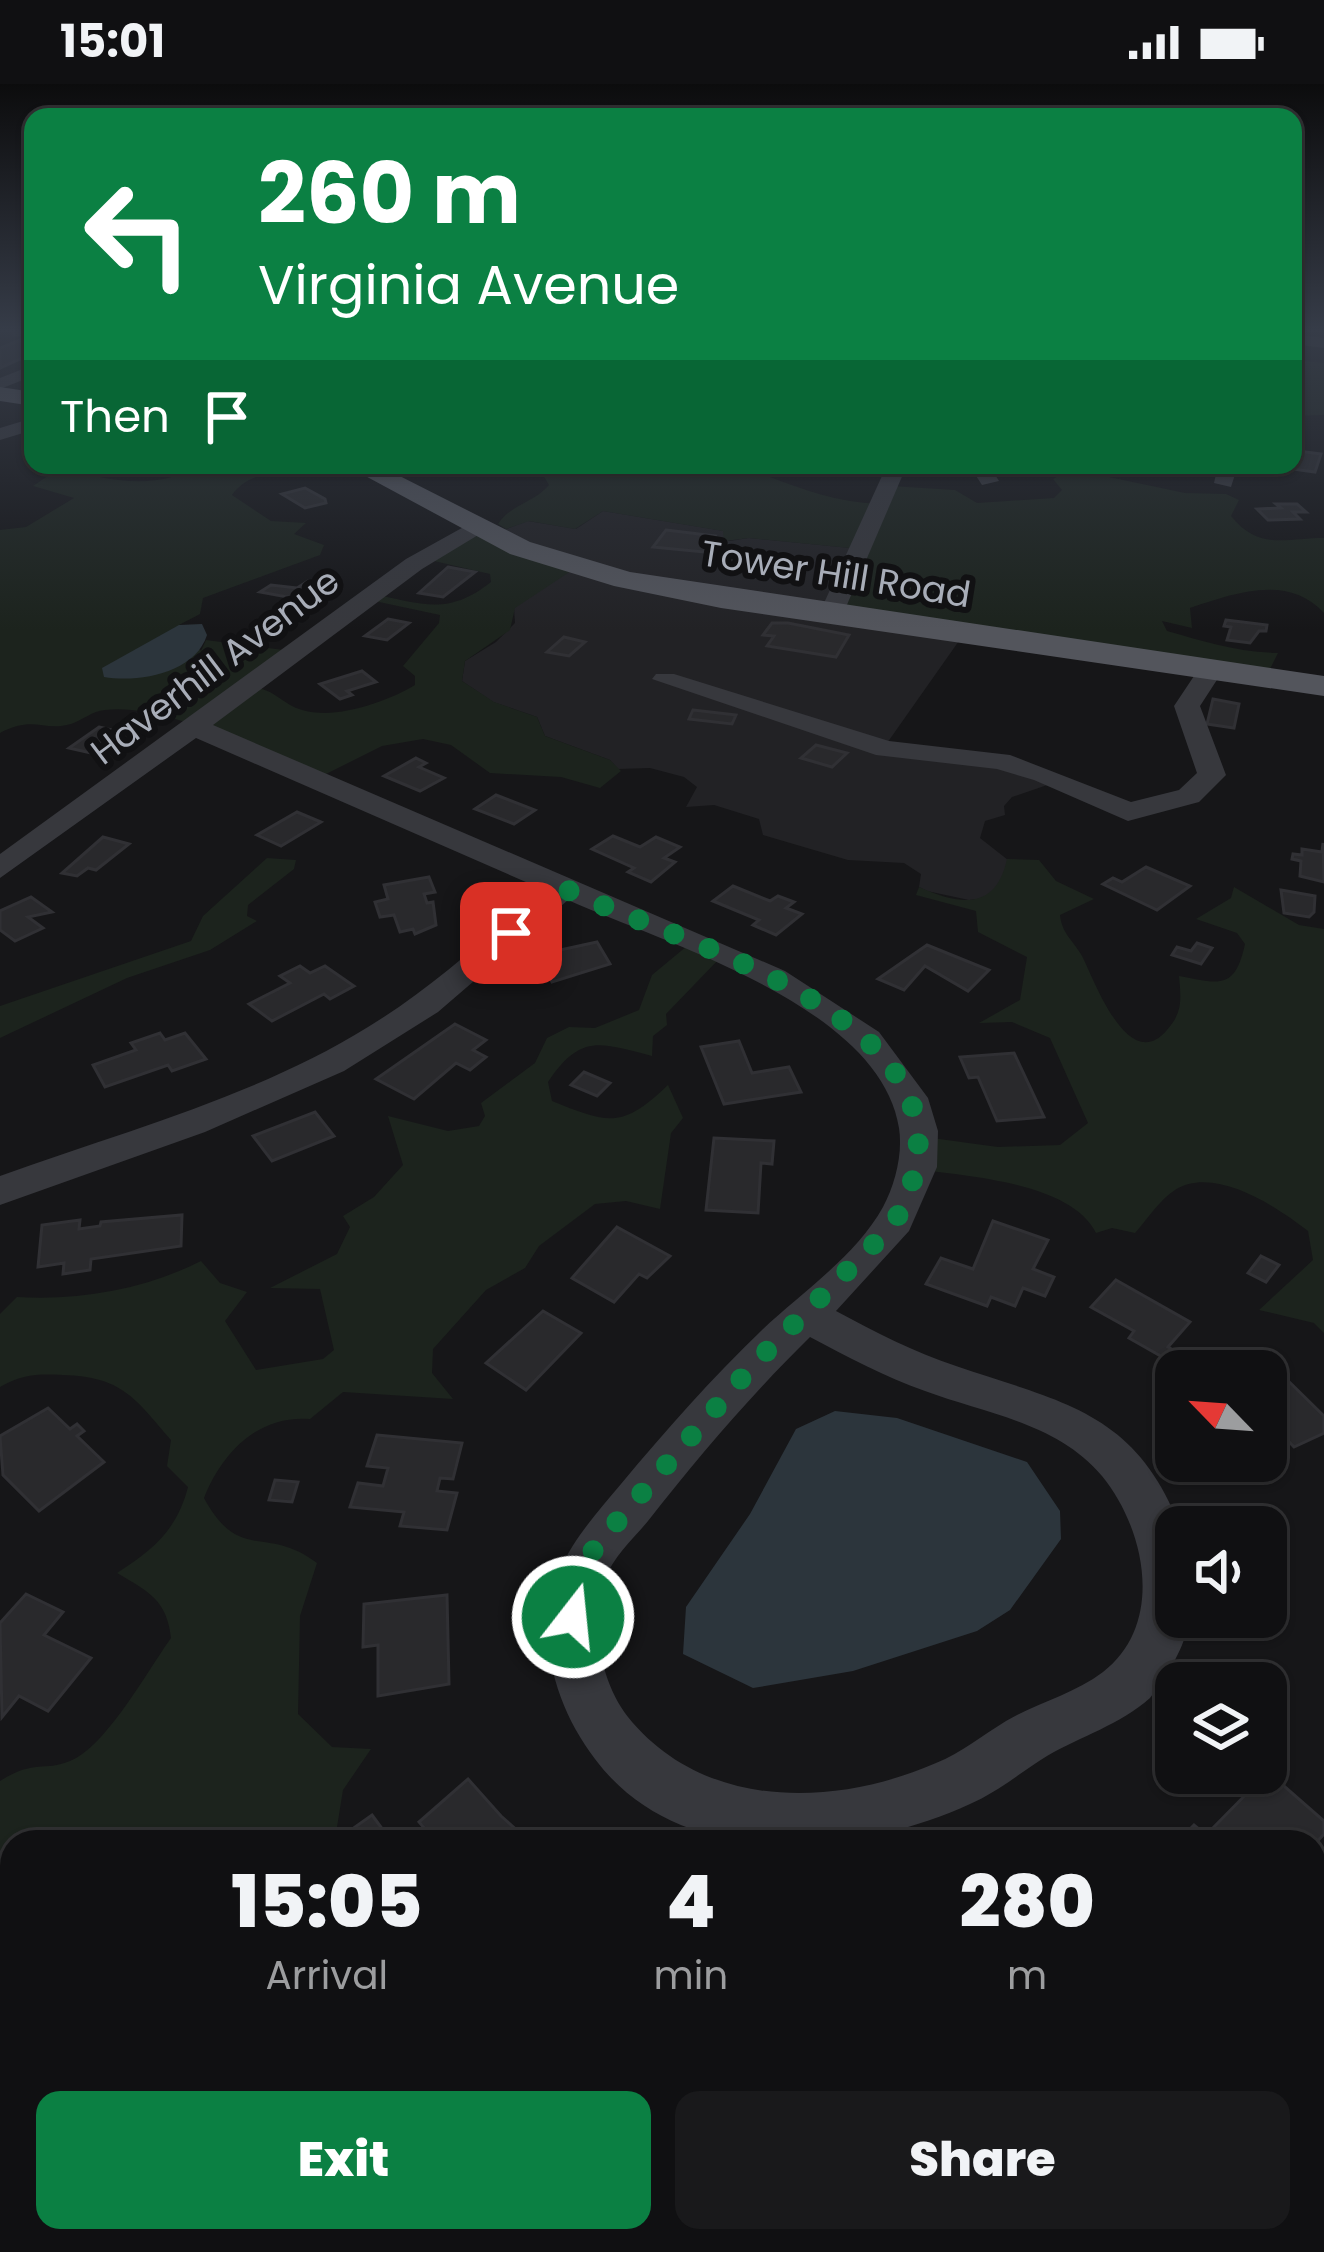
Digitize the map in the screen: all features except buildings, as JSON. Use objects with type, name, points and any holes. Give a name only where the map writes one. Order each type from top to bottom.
[{"type":"main road","name":"Tower Hill Road","points":[[374,474],[477,530],[625,580],[1324,686]]},
{"type":"street","points":[[831,614],[893,474]]},
{"type":"street","name":"Haverhill Avenue","points":[[0,869],[414,563],[448,540],[477,530]]},
{"type":"street","points":[[664,679],[886,749],[1000,761],[1044,774],[1106,805],[1144,812],[1189,796],[1212,775],[1187,706],[1210,669]]},
{"type":"street","points":[[194,727],[812,999],[874,1044],[908,1093],[918,1146],[908,1200],[892,1226],[754,1364],[595,1547],[579,1579],[573,1617],[582,1682],[610,1739],[674,1796],[757,1819],[838,1817],[953,1784],[1132,1679],[1162,1637],[1168,1613],[1170,1582],[1162,1548],[1137,1490],[1097,1441],[1032,1406],[884,1356],[806,1315]]},
{"type":"street","points":[[0,1191],[271,1090],[347,1054],[442,991],[563,888]]},
{"type":"shaded area","points":[[51,474],[166,479],[179,474],[265,474],[232,495],[271,521],[306,523],[294,534],[324,545],[320,555],[203,598],[200,614],[179,625],[201,651],[206,640],[292,651],[249,687],[268,691],[306,711],[338,712],[372,704],[415,685],[415,676],[403,666],[439,623],[440,615],[365,599],[373,594],[435,604],[476,593],[491,582],[490,574],[421,558],[473,530],[577,567],[515,608],[510,630],[465,661],[462,681],[494,702],[537,717],[545,736],[610,760],[621,771],[600,788],[561,777],[490,773],[451,745],[423,739],[382,746],[316,779],[213,732],[130,710],[100,711],[71,724],[22,725],[0,733],[0,530],[26,527],[74,498],[33,486]]},
{"type":"shaded area","points":[[520,474],[766,474],[835,498],[878,504],[891,486],[955,490],[977,503],[1054,498],[1062,490],[1053,479],[1062,474],[1095,474],[1185,493],[1226,494],[1239,500],[1231,516],[1252,534],[1274,540],[1324,538],[1324,613],[1294,593],[1259,590],[1190,608],[1192,628],[1162,621],[1167,631],[1193,639],[1278,653],[1266,677],[833,614],[860,549],[749,538],[724,541],[723,531],[603,511],[575,529],[529,521],[506,529],[498,524],[549,485],[543,475]]},
{"type":"shaded area","points":[[603,511],[724,531],[724,540],[730,541],[749,538],[861,549],[961,638],[885,746],[962,756],[1056,782],[1012,797],[1004,806],[1005,815],[985,821],[980,838],[1008,860],[1001,886],[988,898],[969,900],[927,891],[919,887],[921,874],[904,863],[848,860],[763,835],[759,819],[714,805],[686,807],[697,787],[684,777],[650,768],[618,769],[610,760],[545,736],[537,717],[493,702],[462,681],[465,661],[496,642],[515,623],[514,608],[549,582],[490,535],[528,521],[576,529]]},
{"type":"shaded area","points":[[202,624],[207,635],[201,648],[178,667],[149,676],[104,677],[102,668],[179,625]]},
{"type":"shaded area","points":[[267,858],[296,860],[294,869],[248,905],[247,916],[257,921],[210,950],[127,978],[0,1038],[0,1006],[191,941],[203,916]]},
{"type":"shaded area","points":[[1007,859],[1039,860],[1056,881],[1094,899],[1060,915],[1061,922],[1114,1019],[1139,1041],[1153,1041],[1176,1017],[1179,976],[1215,982],[1236,970],[1245,944],[1237,933],[1196,919],[1231,898],[1234,887],[1299,925],[1324,929],[1324,1333],[1314,1323],[1259,1310],[1313,1260],[1308,1231],[1245,1192],[1208,1182],[1191,1184],[1169,1194],[1135,1233],[1112,1228],[1096,1233],[1083,1216],[1041,1192],[914,1169],[917,1136],[998,1147],[1060,1145],[1088,1123],[1050,1038],[1012,1022],[979,1023],[1020,1000],[1027,957],[978,932],[976,911],[916,895],[919,887],[949,898],[975,899],[995,888]]},
{"type":"shaded area","points":[[687,946],[719,959],[666,1014],[667,1025],[653,1036],[652,1056],[593,1046],[571,1055],[548,1082],[552,1101],[602,1118],[638,1109],[668,1085],[683,1118],[671,1133],[660,1209],[626,1201],[595,1204],[539,1246],[525,1268],[486,1290],[433,1349],[432,1373],[453,1399],[343,1392],[310,1419],[275,1423],[245,1439],[221,1465],[204,1498],[230,1531],[299,1552],[317,1563],[300,1616],[298,1714],[332,1747],[371,1749],[343,1790],[339,1830],[0,1830],[0,1781],[84,1753],[112,1724],[171,1638],[160,1605],[117,1573],[162,1537],[188,1487],[167,1466],[171,1440],[136,1401],[113,1385],[45,1375],[23,1377],[0,1387],[0,1314],[17,1297],[112,1291],[201,1261],[220,1283],[247,1292],[225,1321],[256,1370],[323,1359],[334,1350],[320,1289],[270,1288],[337,1254],[350,1227],[343,1216],[374,1197],[403,1165],[388,1116],[448,1131],[479,1126],[485,1116],[481,1103],[535,1063],[547,1038],[569,1027],[595,1028],[639,1010],[652,975]]},
{"type":"shaded area","points":[[835,1411],[897,1418],[1027,1462],[1060,1511],[1061,1539],[1010,1610],[977,1631],[853,1671],[753,1688],[683,1654],[686,1607],[750,1514],[796,1429]]},
{"type":"route","points":[[511,933],[563,888],[799,991],[874,1044],[908,1093],[916,1120],[918,1146],[908,1200],[892,1226],[754,1364],[595,1547],[579,1579],[573,1617]]}]
